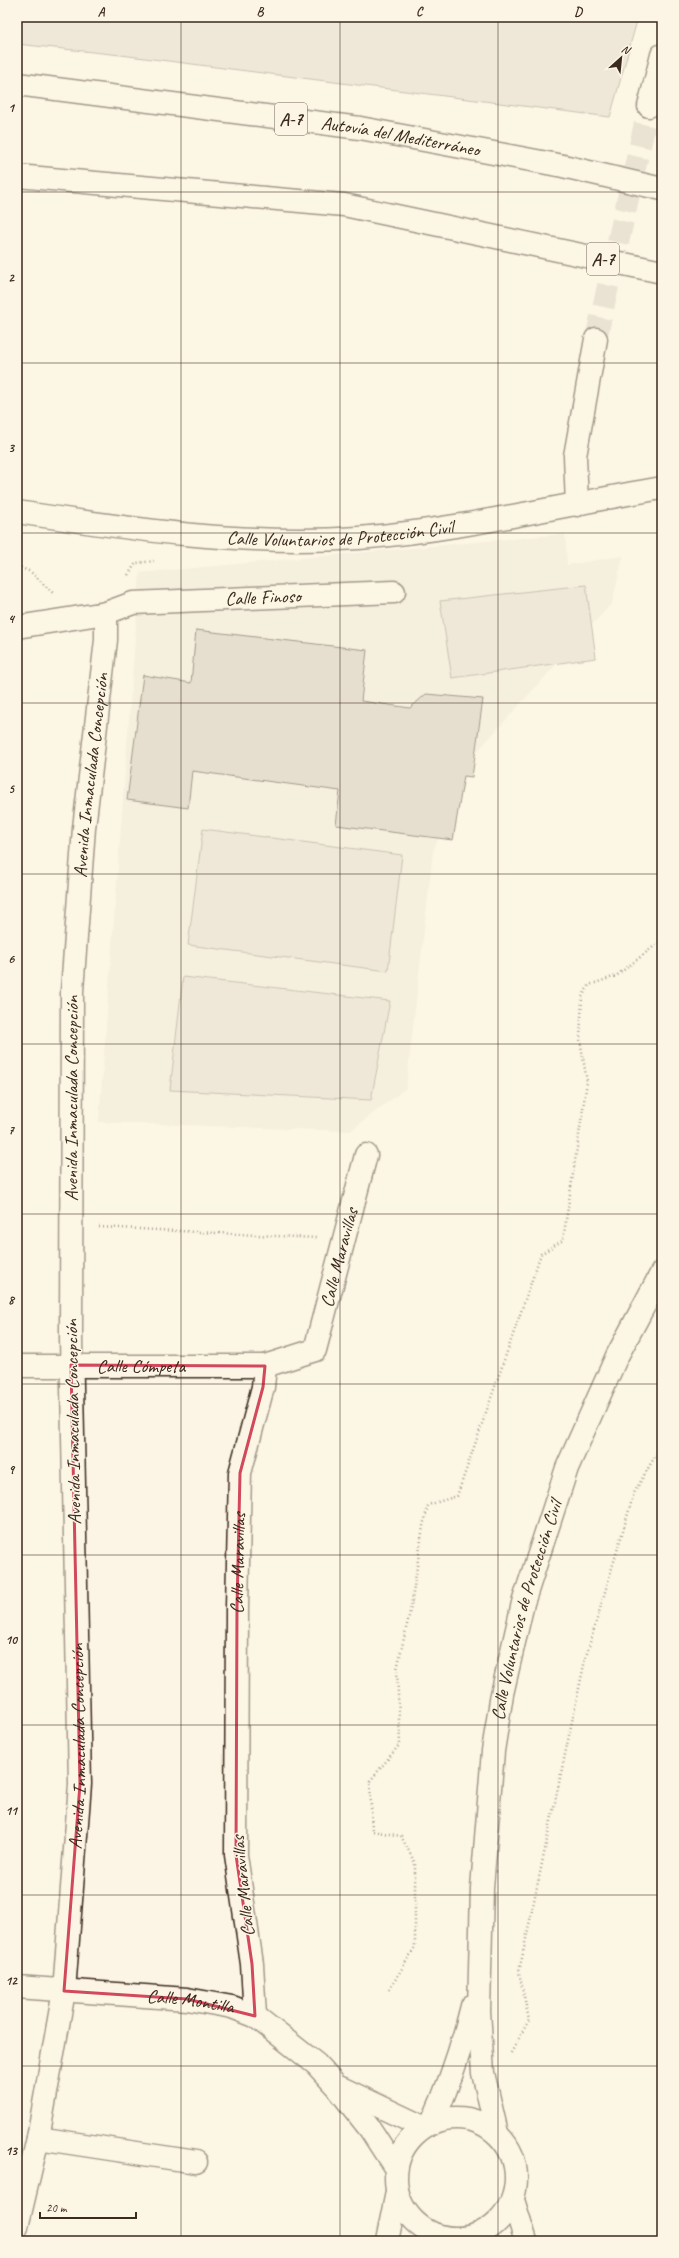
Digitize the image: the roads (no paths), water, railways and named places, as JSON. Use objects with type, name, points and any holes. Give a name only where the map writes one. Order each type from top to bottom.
[{"type":"main road","points":[[649,106],[662,55]]},
{"type":"main road","name":"Autovía del Mediterráneo","points":[[17,84],[360,128],[563,166],[662,189]]},
{"type":"main road","name":"A-7","points":[[17,176],[344,205],[662,272]]},
{"type":"main road","points":[[577,505],[576,456],[596,340]]},
{"type":"main road","name":"Calle Voluntarios de Protección Civíl","points":[[17,512],[120,528],[225,538],[308,540],[359,538],[447,528],[662,488]]},
{"type":"main road","name":"Calle Finoso","points":[[106,613],[133,603],[394,592]]},
{"type":"main road","points":[[17,627],[106,613]]},
{"type":"main road","name":"Avenida Inmaculada Concepción","points":[[17,2227],[38,2138],[64,1991],[80,1784],[71,1365],[72,991],[84,828],[106,640],[106,613]]},
{"type":"main road","name":"Calle Maravillas","points":[[255,2016],[252,1964],[236,1855],[240,1473],[263,1387],[265,1366],[315,1350],[366,1155]]},
{"type":"main road","name":"Calle Voluntarios de Protección Civíl","points":[[497,2134],[483,2073],[480,2050],[480,1972],[482,1888],[493,1751],[502,1694],[523,1603],[567,1468],[617,1356],[662,1272]]},
{"type":"main road","name":"Calle Cómpeta","points":[[17,1366],[265,1366]]},
{"type":"main road","name":"Calle Voluntarios de Protección Civíl","points":[[428,2125],[447,2088],[463,2041],[480,1972]]},
{"type":"main road","name":"Calle Montilla","points":[[17,1987],[187,1999],[232,2007],[255,2016],[316,2064],[336,2086],[370,2129],[396,2169]]},
{"type":"main road","name":"Calle Montilla","points":[[336,2086],[428,2125]]},
{"type":"main road","points":[[387,2241],[397,2192],[396,2169],[401,2153],[410,2138],[428,2125],[449,2118],[466,2118],[483,2124],[497,2134],[508,2148],[515,2164],[516,2182],[513,2200],[505,2214],[493,2226],[485,2238],[436,2239],[412,2220],[402,2207],[397,2192]]},
{"type":"main road","points":[[38,2138],[196,2162]]},
{"type":"main road","points":[[513,2200],[526,2241]]},
{"type":"tunnel","points":[[596,339],[649,106]]}]
